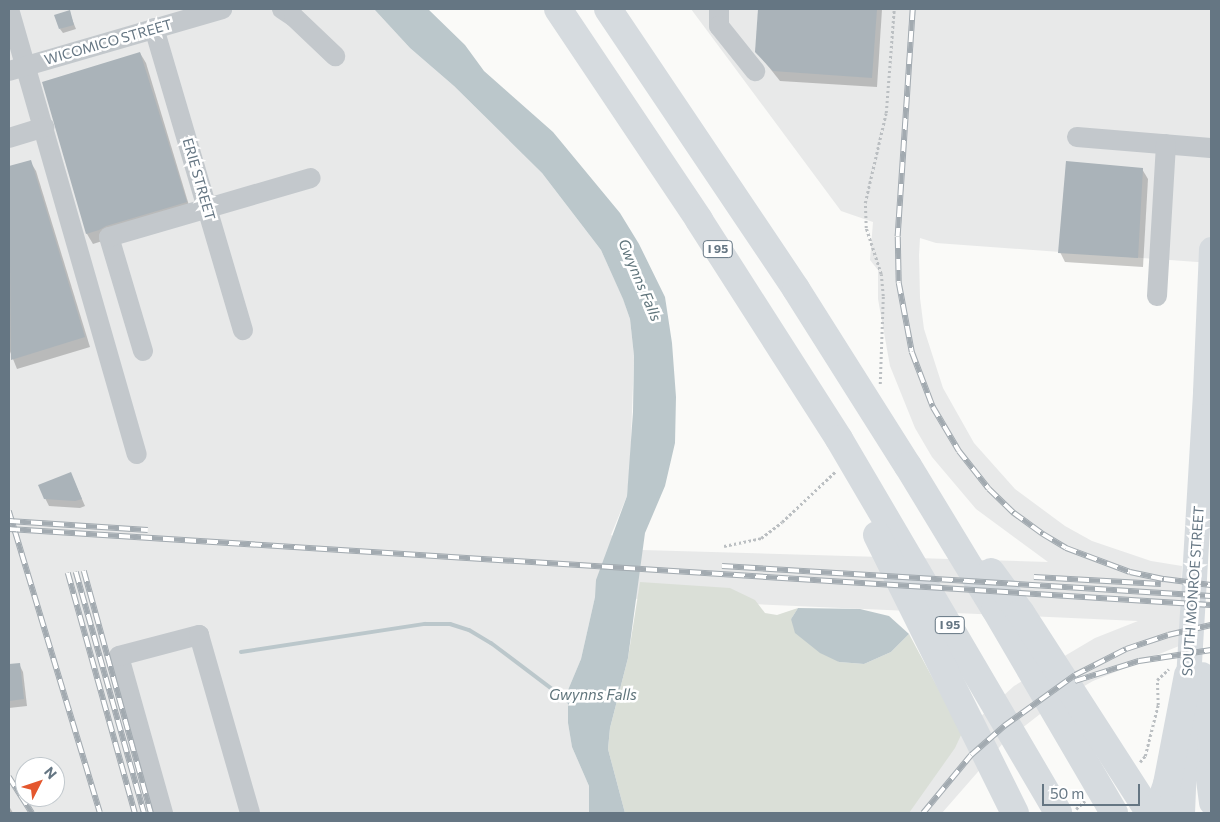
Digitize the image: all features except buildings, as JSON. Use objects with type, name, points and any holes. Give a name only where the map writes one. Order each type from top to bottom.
[{"type":"highway","name":"I 95","points":[[558,9],[699,220],[839,439],[1058,813]]},
{"type":"highway","points":[[608,9],[796,289],[908,466],[1005,626],[1114,813]]},
{"type":"highway","points":[[839,439],[864,508],[1015,813]]},
{"type":"highway","points":[[908,466],[1021,613],[1150,813]]},
{"type":"highway","points":[[1157,813],[1167,784],[1182,671]]},
{"type":"main road","name":"SOUTH MONROE STREET","points":[[1196,807],[1182,671],[1206,392],[1211,249]]},
{"type":"main road","name":"SOUTH MONROE STREET","points":[[1196,807],[1200,704],[1211,539]]},
{"type":"street","points":[[9,9],[17,68],[44,127],[137,454]]},
{"type":"street","points":[[282,9],[294,17],[335,56]]},
{"type":"street","points":[[719,9],[718,26],[755,71]]},
{"type":"street","name":"WICOMICO STREET","points":[[17,68],[212,10]]},
{"type":"street","name":"ERIE STREET","points":[[154,28],[243,330]]},
{"type":"street","points":[[9,138],[44,127]]},
{"type":"street","points":[[1077,137],[1211,148]]},
{"type":"street","points":[[1158,296],[1166,144]]},
{"type":"street","points":[[143,351],[109,237],[311,178]]},
{"type":"street","points":[[163,813],[119,656],[199,635],[250,813]]},
{"type":"path","points":[[880,392],[883,296],[881,274],[866,228],[865,203],[886,113],[894,9]]},
{"type":"path","points":[[724,546],[761,538],[822,486],[841,466]]},
{"type":"path","points":[[1135,768],[1145,756],[1158,705],[1157,680],[1168,669],[1182,671]]},
{"type":"path","points":[[1071,813],[1092,796]]},
{"type":"shaded area","points":[[9,9],[374,9],[410,48],[454,86],[542,173],[601,250],[623,298],[630,319],[634,356],[630,467],[627,496],[611,535],[642,550],[1048,562],[976,509],[932,457],[915,428],[890,366],[878,299],[878,270],[870,260],[873,222],[841,211],[691,9],[1211,9],[1211,263],[936,243],[920,238],[919,255],[920,298],[924,329],[943,388],[974,443],[1015,489],[1065,526],[1092,541],[1151,561],[1182,566],[1179,646],[1093,681],[1053,704],[1004,742],[942,813],[897,813],[944,750],[1014,686],[1095,638],[1138,621],[595,597],[581,659],[568,690],[568,723],[572,747],[589,786],[589,813],[9,813]]},
{"type":"shaded area","points":[[640,582],[730,588],[755,600],[765,613],[777,615],[798,608],[791,619],[839,662],[864,664],[891,652],[909,634],[962,733],[955,748],[909,813],[625,813],[608,749],[610,728],[628,658]]},
{"type":"water","name":"Gwynns Falls","points":[[374,9],[428,9],[465,45],[484,71],[553,132],[620,213],[639,244],[665,297],[672,343],[676,397],[675,443],[665,486],[645,533],[628,658],[610,728],[608,749],[625,813],[589,813],[589,786],[572,747],[568,723],[568,690],[581,659],[595,597],[596,580],[627,496],[633,412],[634,356],[630,319],[601,250],[542,173],[454,86],[410,48]]},
{"type":"water","points":[[798,608],[860,609],[889,616],[909,634],[891,652],[864,664],[839,662],[820,653],[795,633],[791,619]]},
{"type":"waterway","points":[[241,652],[425,624],[450,624],[469,630],[491,643],[572,704]]},
{"type":"railway","points":[[913,9],[898,237],[899,283],[912,352],[933,407],[959,451],[989,489],[1014,513],[1043,534],[1066,548],[1130,572],[1164,579],[1211,585]]},
{"type":"railway","points":[[9,511],[100,813]]},
{"type":"railway","points":[[9,521],[148,530]]},
{"type":"railway","points":[[9,529],[1211,605]]},
{"type":"railway","points":[[722,566],[1211,596]]},
{"type":"railway","points":[[84,571],[151,813]]},
{"type":"railway","points":[[76,572],[144,813]]},
{"type":"railway","points":[[68,573],[135,813]]},
{"type":"railway","points":[[1034,577],[1161,584]]},
{"type":"railway","points":[[923,813],[971,755],[1004,726],[1075,675],[1126,649],[1168,635],[1211,625]]},
{"type":"railway","points":[[1075,681],[1139,661],[1211,650]]},
{"type":"railway","points":[[9,777],[32,813]]}]
